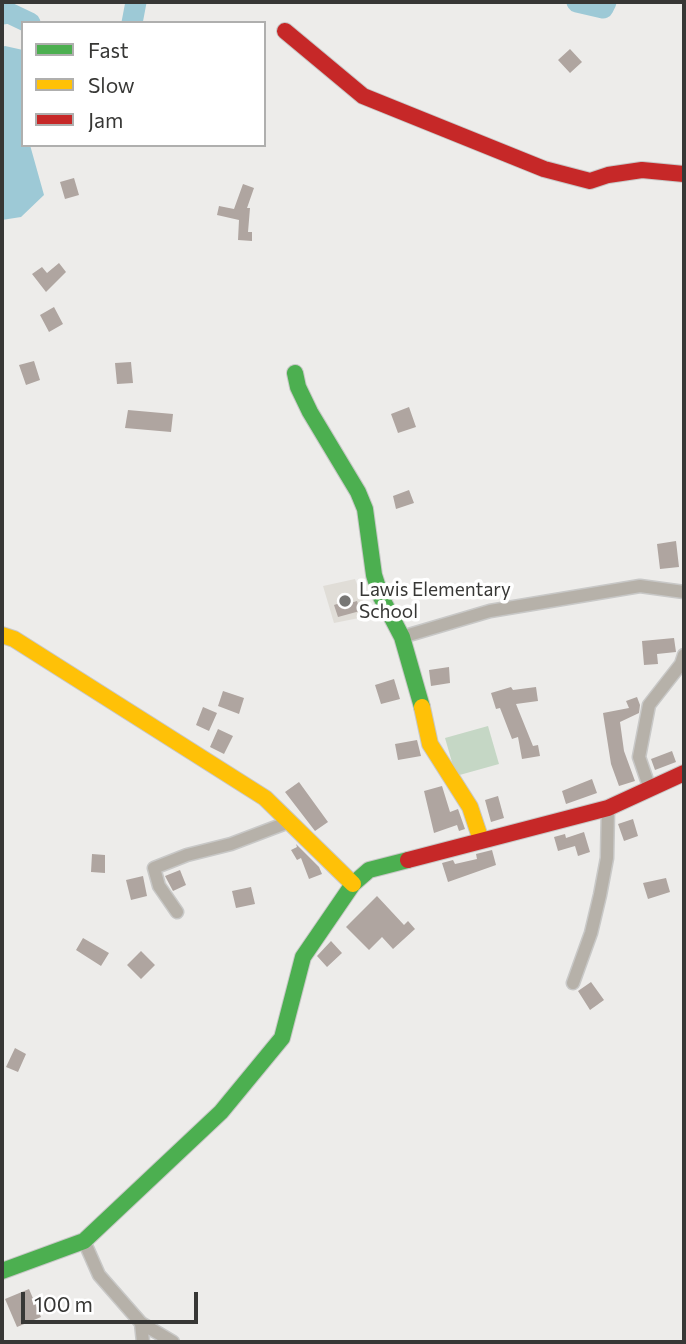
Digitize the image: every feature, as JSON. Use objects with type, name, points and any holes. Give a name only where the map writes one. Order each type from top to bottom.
[{"type":"street","points":[[285,31],[363,96],[544,169],[590,181],[608,175],[642,170],[684,174]]},
{"type":"street","points":[[295,373],[298,387],[310,412],[353,482],[365,509],[374,575],[381,597],[402,637],[415,677],[430,744],[470,807],[481,840]]},
{"type":"street","points":[[402,637],[490,611],[640,586],[684,592]]},
{"type":"street","points":[[2,635],[14,639],[265,798],[352,884]]},
{"type":"street","points":[[650,789],[639,757],[649,705],[681,664],[684,655]]},
{"type":"street","points":[[2,1271],[84,1241],[221,1112],[282,1038],[303,957],[352,884],[369,870],[608,808],[684,773]]},
{"type":"street","points":[[573,984],[591,933],[600,895],[607,858],[608,808]]},
{"type":"street","points":[[177,912],[159,886],[154,868],[187,855],[231,844],[289,822]]},
{"type":"street","points":[[84,1241],[99,1275],[141,1323],[173,1342]]},
{"type":"street","points":[[141,1323],[143,1342]]},
{"type":"shaded area","name":"Lawis Elementary School","points":[[355,579],[369,616],[334,623],[323,586]]},
{"type":"green space","points":[[488,726],[499,764],[456,776],[445,738]]},
{"type":"water","points":[[2,47],[21,50],[21,147],[31,147],[44,195],[21,217],[2,220]]},
{"type":"building","points":[[570,49],[582,62],[570,73],[558,60]]},
{"type":"building","points":[[74,178],[79,195],[65,199],[60,182]]},
{"type":"building","points":[[243,184],[254,188],[247,208],[250,208],[248,232],[252,232],[252,241],[238,240],[239,220],[217,215],[219,206],[234,209]]},
{"type":"building","points":[[59,263],[66,272],[46,292],[32,274],[42,267],[47,273]]},
{"type":"building","points":[[54,307],[63,324],[49,332],[40,315]]},
{"type":"building","points":[[34,361],[40,380],[26,385],[19,365]]},
{"type":"building","points":[[131,362],[133,383],[117,384],[115,363]]},
{"type":"building","points":[[409,407],[416,427],[398,433],[391,414]]},
{"type":"building","points":[[128,410],[173,414],[171,432],[125,428]]},
{"type":"building","points":[[409,490],[414,503],[396,509],[393,496]]},
{"type":"building","points":[[676,541],[679,567],[660,569],[657,544]]},
{"type":"building","points":[[357,601],[360,611],[338,617],[334,605]]},
{"type":"building","points":[[674,638],[676,652],[657,654],[658,664],[644,665],[642,641]]},
{"type":"building","points":[[449,667],[450,683],[431,686],[429,670]]},
{"type":"building","points":[[394,679],[400,699],[381,704],[375,685]]},
{"type":"building","points":[[511,687],[513,690],[536,687],[538,701],[516,704],[533,746],[538,745],[540,756],[522,759],[518,737],[512,739],[500,708],[496,709],[491,693]]},
{"type":"building","points":[[223,691],[244,698],[239,714],[218,706]]},
{"type":"building","points":[[637,697],[639,713],[620,722],[624,751],[635,781],[619,786],[611,764],[603,713],[629,708],[626,701]]},
{"type":"building","points":[[203,707],[217,713],[209,731],[196,725]]},
{"type":"building","points":[[218,729],[233,736],[224,754],[210,747]]},
{"type":"building","points":[[417,740],[421,756],[398,760],[395,744]]},
{"type":"building","points":[[672,751],[676,762],[655,770],[651,759]]},
{"type":"building","points":[[592,779],[597,793],[566,804],[562,791]]},
{"type":"building","points":[[299,782],[328,822],[315,831],[285,792]]},
{"type":"building","points":[[442,786],[450,812],[458,809],[465,829],[459,831],[457,825],[434,833],[424,791]]},
{"type":"building","points":[[498,796],[504,818],[491,822],[485,800]]},
{"type":"building","points":[[633,819],[638,836],[624,841],[618,824]]},
{"type":"building","points":[[584,832],[590,852],[578,856],[575,846],[558,851],[554,837],[565,834],[566,838]]},
{"type":"building","points":[[296,844],[319,867],[322,874],[309,879],[301,858],[297,860],[291,850],[297,847]]},
{"type":"building","points":[[492,850],[496,865],[448,882],[442,863],[453,860],[455,864],[477,859],[476,854]]},
{"type":"building","points":[[92,854],[105,855],[105,873],[91,872]]},
{"type":"building","points":[[180,870],[186,885],[173,891],[165,876]]},
{"type":"building","points":[[143,876],[147,896],[131,900],[126,880]]},
{"type":"building","points":[[666,878],[670,892],[648,899],[643,883]]},
{"type":"building","points":[[251,887],[255,904],[236,908],[232,891]]},
{"type":"building","points":[[377,896],[404,925],[408,921],[415,929],[393,949],[382,937],[369,950],[346,927]]},
{"type":"building","points":[[83,938],[109,953],[101,966],[76,950]]},
{"type":"building","points":[[331,941],[342,953],[327,967],[317,956]]},
{"type":"building","points":[[141,951],[155,965],[141,979],[127,965]]},
{"type":"building","points":[[591,982],[604,1000],[590,1010],[578,991]]},
{"type":"building","points":[[15,1048],[26,1054],[18,1072],[6,1067]]},
{"type":"building","points":[[29,1289],[41,1317],[17,1327],[5,1299]]},
{"type":"waterway","points":[[132,21],[136,2]]},
{"type":"waterway","points":[[577,2],[603,8],[606,2]]},
{"type":"waterway","points":[[2,14],[9,13],[26,21]]},
{"type":"traffic: fast","points":[[295,373],[298,387],[310,412],[358,492],[365,509],[374,575],[381,597],[402,637],[422,707]]},
{"type":"traffic: fast","points":[[2,1271],[84,1241],[221,1112],[282,1038],[303,957],[353,884],[369,870],[408,860]]},
{"type":"traffic: slow","points":[[2,635],[14,639],[265,798],[353,884]]},
{"type":"traffic: slow","points":[[422,707],[430,744],[470,807],[481,840]]},
{"type":"traffic: jam","points":[[285,31],[363,96],[544,169],[590,181],[608,175],[642,170],[684,174]]},
{"type":"traffic: jam","points":[[408,860],[608,808],[684,773]]},
{"type":"place","name":"Lawis Elementary School","points":[[345,601]]}]
